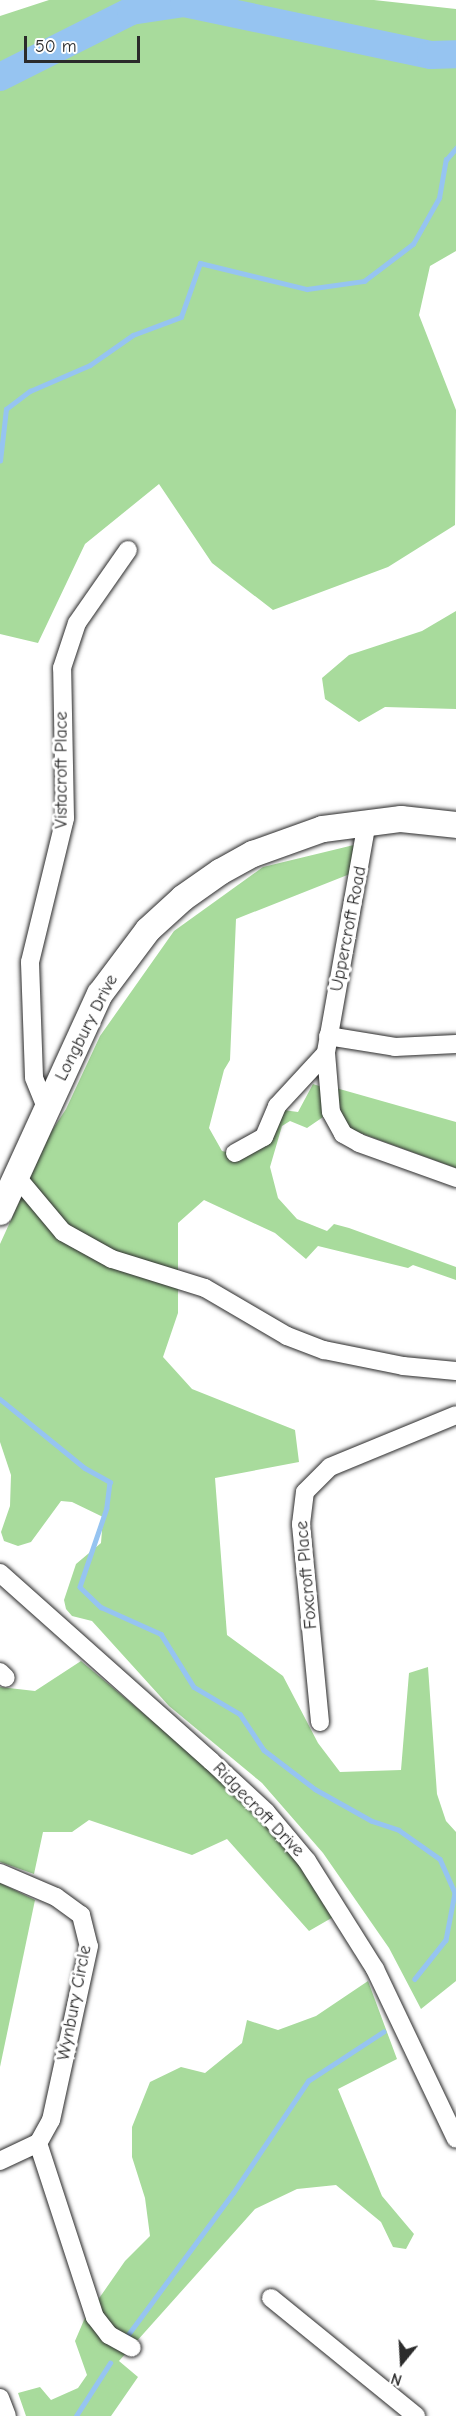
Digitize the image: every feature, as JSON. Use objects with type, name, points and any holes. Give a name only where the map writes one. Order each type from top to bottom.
[{"type":"street","name":"Vistacroft Place","points":[[47,1110],[34,1077],[30,962],[65,818],[62,668],[77,623],[128,550]]},
{"type":"street","name":"Longbury Drive","points":[[6,1193],[100,994],[142,937],[183,898],[220,872],[273,846],[323,829],[401,819],[456,825]]},
{"type":"street","name":"Uppercroft Road","points":[[367,822],[327,1044],[326,1084],[336,1126],[359,1143],[456,1178]]},
{"type":"street","points":[[235,1153],[264,1137],[277,1106],[327,1044],[395,1047],[456,1044]]},
{"type":"street","points":[[6,1193],[63,1232],[112,1259],[205,1288],[287,1336],[324,1350],[403,1366],[456,1371]]},
{"type":"street","name":"Foxcroft Place","points":[[320,1722],[302,1534],[305,1492],[330,1467],[456,1415]]},
{"type":"street","name":"Ridgecroft Drive","points":[[0,1573],[266,1812],[307,1861],[375,1969],[456,2139]]},
{"type":"street","name":"Wynbury Circle","points":[[0,1873],[64,1902],[81,1915],[87,1929],[89,1946],[59,2086],[51,2120],[38,2143]]},
{"type":"street","points":[[0,2161],[38,2143],[95,2317],[109,2335],[132,2348]]},
{"type":"street","points":[[271,2298],[416,2416]]},
{"type":"street","points":[[0,2398],[7,2416]]},
{"type":"green space","points":[[49,0],[374,0],[456,9],[456,251],[430,266],[419,315],[456,410],[455,525],[388,567],[273,610],[212,563],[159,484],[85,544],[38,643],[0,634],[0,16]]},
{"type":"green space","points":[[456,611],[456,709],[385,707],[359,722],[325,699],[322,678],[349,655],[422,631]]},
{"type":"green space","points":[[358,844],[360,870],[236,919],[230,1060],[224,1070],[209,1128],[222,1151],[243,1156],[252,1154],[283,1110],[298,1112],[313,1084],[322,1087],[326,1115],[307,1128],[290,1121],[282,1126],[270,1167],[278,1198],[297,1219],[327,1231],[334,1224],[349,1228],[456,1267],[456,1280],[413,1265],[408,1268],[318,1246],[306,1259],[275,1233],[204,1200],[178,1223],[178,1313],[163,1357],[192,1389],[295,1430],[299,1462],[215,1478],[227,1635],[283,1676],[318,1743],[340,1772],[401,1770],[409,1673],[428,1667],[437,1794],[446,1821],[456,1832],[456,1981],[421,2009],[389,1948],[323,1853],[262,1783],[169,1706],[92,1621],[72,1616],[66,1609],[64,1600],[76,1564],[101,1543],[103,1517],[72,1502],[61,1501],[31,1542],[18,1546],[4,1541],[1,1532],[10,1506],[11,1475],[0,1442],[0,1244],[51,1132],[66,1109],[100,1036],[174,931],[263,867]]},
{"type":"green space","points":[[336,1088],[456,1122],[456,1168],[344,1127]]},
{"type":"green space","points":[[81,1661],[212,1771],[287,1846],[335,1916],[309,1931],[227,1839],[192,1855],[89,1820],[72,1832],[43,1832],[34,1874],[0,1862],[0,1687],[35,1691]]},
{"type":"green space","points":[[0,1883],[35,1900],[0,2067]]},
{"type":"green space","points":[[368,1981],[397,2059],[338,2089],[382,2196],[414,2234],[406,2249],[393,2247],[381,2222],[336,2185],[297,2189],[255,2209],[119,2361],[138,2377],[111,2416],[26,2416],[18,2393],[40,2387],[51,2400],[78,2388],[87,2375],[75,2341],[84,2320],[125,2261],[150,2236],[145,2198],[132,2157],[132,2127],[150,2082],[181,2067],[205,2073],[242,2043],[247,2020],[278,2030],[316,2016]]},
{"type":"waterway","points":[[0,77],[131,11],[184,3],[431,55],[456,54]]},
{"type":"waterway","points":[[0,461],[6,409],[30,391],[90,365],[133,335],[181,317],[200,263],[307,289],[364,281],[413,244],[439,198],[446,160],[456,148]]},
{"type":"waterway","points":[[0,1399],[85,1468],[110,1482],[107,1508],[80,1587],[101,1607],[161,1634],[194,1687],[240,1714],[264,1750],[315,1789],[372,1821],[399,1830],[440,1859],[455,1893],[446,1940],[415,1979]]},
{"type":"waterway","points":[[127,2336],[233,2193],[308,2081],[383,2032]]},
{"type":"waterway","points":[[76,2416],[110,2363]]}]
